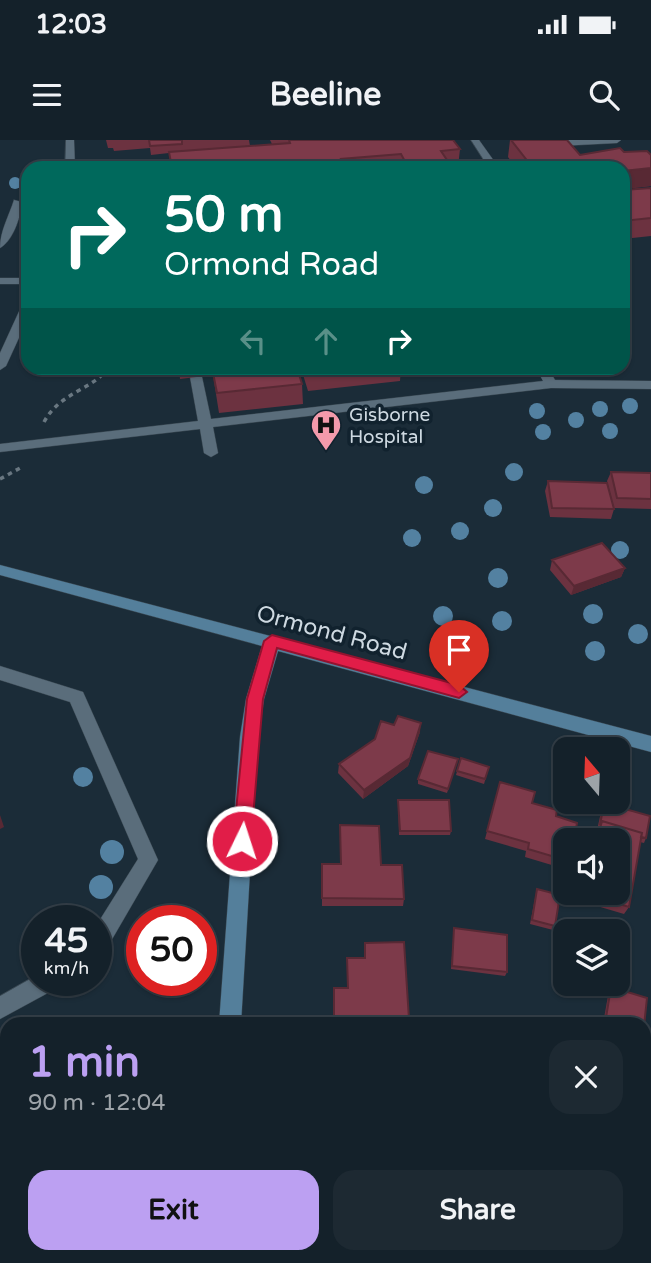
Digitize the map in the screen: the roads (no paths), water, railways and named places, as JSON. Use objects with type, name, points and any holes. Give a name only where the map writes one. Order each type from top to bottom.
[{"type":"main road","name":"Ormond Road","points":[[0,570],[651,744]]},
{"type":"main road","points":[[230,1017],[249,737],[255,699],[272,641]]},
{"type":"lane","points":[[70,140],[70,161]]},
{"type":"lane","points":[[475,140],[489,161]]},
{"type":"lane","points":[[525,140],[540,144],[617,140]]},
{"type":"lane","points":[[0,245],[16,214],[18,202]]},
{"type":"lane","points":[[16,214],[21,214]]},
{"type":"lane","points":[[0,281],[21,281]]},
{"type":"lane","points":[[0,366],[21,320]]},
{"type":"lane","points":[[546,375],[551,384]]},
{"type":"lane","points":[[196,377],[211,453]]},
{"type":"lane","points":[[0,448],[551,384],[651,384]]},
{"type":"lane","points":[[0,673],[77,697],[148,860],[112,920]]},
{"type":"lane","points":[[0,1008],[21,996]]},
{"type":"place","name":"Gisborne Hospital","points":[[326,452]]}]
